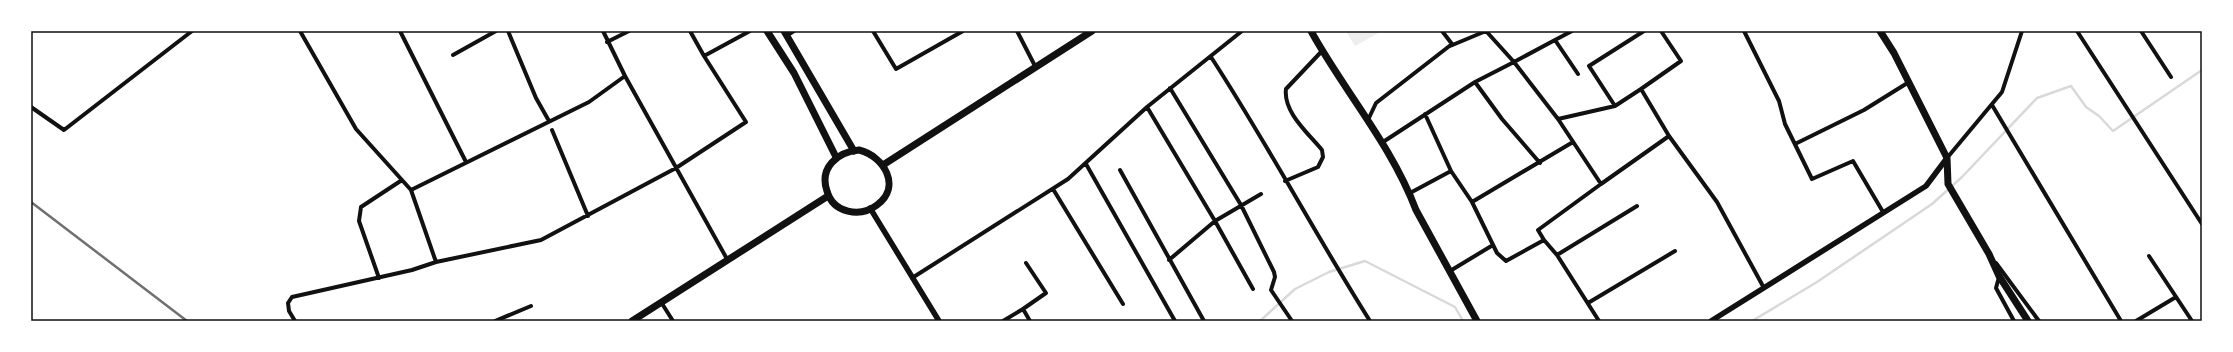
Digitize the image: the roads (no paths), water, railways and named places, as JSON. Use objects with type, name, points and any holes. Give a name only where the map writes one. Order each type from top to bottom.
[{"type":"main road","points":[[767,31],[794,73],[836,157]]},
{"type":"main road","points":[[883,165],[1035,66],[1092,31]]},
{"type":"main road","points":[[1311,31],[1322,51],[1382,142],[1410,193],[1416,210],[1477,321]]},
{"type":"main road","points":[[1880,31],[1947,158],[1948,184],[1990,254],[1999,276],[2028,321]]},
{"type":"main road","points":[[785,34],[854,151]]},
{"type":"main road","points":[[854,151],[868,152],[883,165],[887,178],[886,191],[876,206],[859,213],[850,212],[841,209],[828,196],[825,178],[828,169],[836,157],[854,151]]},
{"type":"main road","points":[[632,321],[828,196]]},
{"type":"street","points":[[31,107],[64,130],[192,31]]},
{"type":"street","points":[[300,31],[356,129],[411,190],[436,262]]},
{"type":"street","points":[[400,31],[466,162]]},
{"type":"street","points":[[453,55],[496,31]]},
{"type":"street","points":[[508,31],[536,98],[549,121]]},
{"type":"street","points":[[603,31],[607,42],[625,76],[727,259]]},
{"type":"street","points":[[607,42],[629,31]]},
{"type":"street","points":[[295,321],[289,311],[288,303],[292,297],[380,278],[436,262],[541,240],[676,168],[746,122],[690,31]]},
{"type":"street","points":[[704,56],[750,31]]},
{"type":"street","points":[[785,34],[794,31]]},
{"type":"street","points":[[873,31],[896,69],[963,31]]},
{"type":"street","points":[[1017,31],[1035,66]]},
{"type":"street","points":[[912,278],[1053,189],[1086,164],[1147,107],[1242,31]]},
{"type":"street","points":[[1442,31],[1452,44],[1449,46]]},
{"type":"street","points":[[1368,120],[1376,103],[1449,46],[1486,31],[1514,62],[1558,119],[1601,184]]},
{"type":"street","points":[[1382,142],[1476,82],[1572,31]]},
{"type":"street","points":[[1615,106],[1589,66],[1644,31]]},
{"type":"street","points":[[1558,119],[1615,106],[1681,61],[1661,31]]},
{"type":"street","points":[[1744,31],[1779,101],[1785,124],[1812,179],[1852,161],[1883,212]]},
{"type":"street","points":[[1711,321],[1926,186],[1947,158],[2002,92],[2022,31]]},
{"type":"street","points":[[2077,31],[2202,224]]},
{"type":"street","points":[[2142,31],[2171,77]]},
{"type":"street","points":[[1556,40],[1578,74]]},
{"type":"street","points":[[1285,181],[1318,167],[1323,157],[1322,150],[1292,114],[1285,97],[1286,89],[1293,80],[1322,51]]},
{"type":"street","points":[[1211,57],[1249,116],[1324,249],[1370,321]]},
{"type":"street","points":[[411,190],[589,102],[625,76]]},
{"type":"street","points":[[1476,82],[1502,119],[1540,163]]},
{"type":"street","points":[[1795,144],[1864,110],[1908,82]]},
{"type":"street","points":[[1170,88],[1241,205],[1274,272],[1275,277],[1271,290],[1292,321]]},
{"type":"street","points":[[1641,89],[1669,136],[1717,202],[1764,288]]},
{"type":"street","points":[[1992,105],[2121,321]]},
{"type":"street","points":[[1147,107],[1215,221],[1253,289]]},
{"type":"street","points":[[1425,114],[1451,172],[1472,202],[1497,253],[1506,261],[1544,240]]},
{"type":"street","points":[[552,130],[588,216]]},
{"type":"street","points":[[1599,321],[1557,255],[1544,240],[1538,230],[1669,136]]},
{"type":"street","points":[[1472,202],[1540,163],[1573,142]]},
{"type":"street","points":[[1086,164],[1175,321]]},
{"type":"street","points":[[1120,170],[1204,321]]},
{"type":"street","points":[[1410,193],[1451,172]]},
{"type":"street","points":[[380,278],[359,221],[360,207],[402,180]]},
{"type":"street","points":[[1053,189],[1123,304]]},
{"type":"street","points":[[1169,260],[1215,221],[1261,194]]},
{"type":"street","points":[[1557,255],[1637,206]]},
{"type":"street","points":[[870,208],[939,321]]},
{"type":"street","points":[[1450,271],[1492,245]]},
{"type":"street","points":[[1588,303],[1675,251]]},
{"type":"street","points":[[1990,254],[2039,321]]},
{"type":"street","points":[[2149,256],[2192,321]]},
{"type":"street","points":[[1003,321],[1046,293],[1026,263]]},
{"type":"street","points":[[1999,276],[1996,288],[2014,321]]},
{"type":"street","points":[[2136,321],[2176,297]]},
{"type":"street","points":[[660,302],[673,321]]},
{"type":"street","points":[[495,321],[531,306]]},
{"type":"street","points":[[1023,309],[1030,321]]},
{"type":"waterway","points":[[1752,321],[1817,282],[1932,204],[1962,177],[2037,98],[2071,86],[2086,107],[2099,116],[2113,131],[2202,70]]},
{"type":"waterway","points":[[1260,321],[1295,289],[1329,272],[1365,261],[1455,307],[1463,321]]},
{"type":"railway","points":[[31,202],[187,321]]}]
